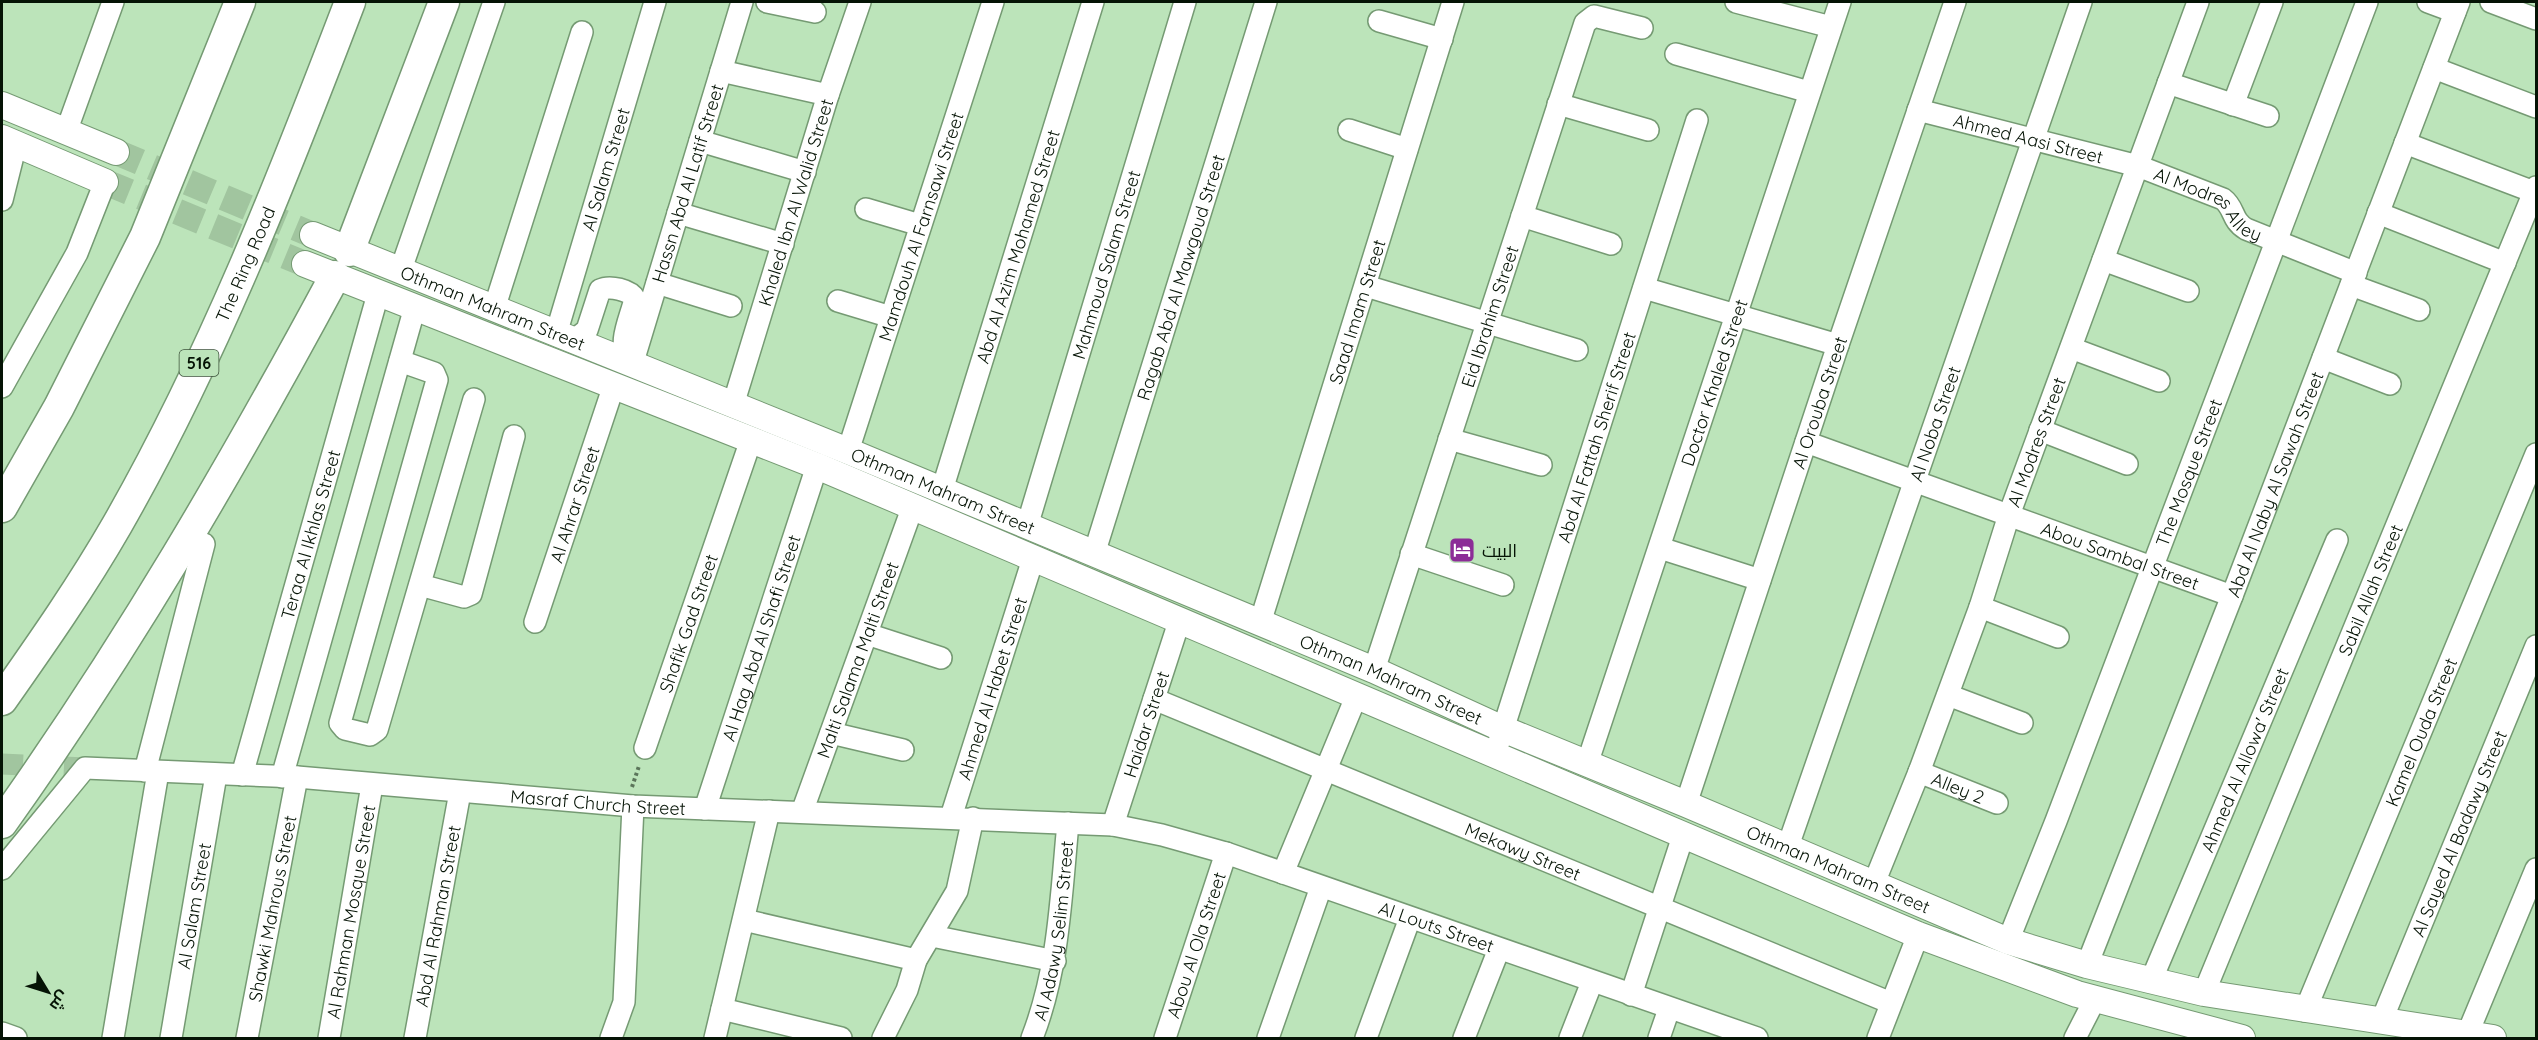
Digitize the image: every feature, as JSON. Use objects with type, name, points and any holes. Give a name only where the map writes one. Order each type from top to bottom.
[{"type":"highway","points":[[2,507],[59,407],[145,237],[240,2]]},
{"type":"highway","name":"The Ring Road","points":[[2,700],[52,629],[117,526],[174,418],[284,175],[350,2]]},
{"type":"highway","points":[[2,823],[91,693],[161,582],[267,402],[342,264],[444,2]]},
{"type":"main road","points":[[2,105],[116,152]]},
{"type":"main road","points":[[9,141],[105,182]]},
{"type":"main road","name":"Othman Mahram Street","points":[[313,235],[342,264],[378,294],[817,466],[1683,836],[1998,967],[2095,999],[2242,1038]]},
{"type":"main road","name":"Othman Mahram Street","points":[[305,264],[342,264],[400,272],[494,309],[848,451],[1374,669],[1503,729],[1788,846],[2008,941],[2086,964],[2204,993],[2305,1011],[2493,1038]]},
{"type":"street","points":[[66,132],[113,2]]},
{"type":"street","points":[[400,272],[494,2]]},
{"type":"street","name":"Al Salam Street","points":[[564,338],[655,2]]},
{"type":"street","name":"Hassn Abd Al Latif Street","points":[[631,364],[742,2]]},
{"type":"street","points":[[767,2],[815,12]]},
{"type":"street","name":"Khaled Ibn Al Walid Street","points":[[734,405],[828,95],[860,2]]},
{"type":"street","name":"Mamdouh Al Farnsawi Street","points":[[848,451],[993,2]]},
{"type":"street","name":"Abd Al Azim Mohamed Street","points":[[942,490],[1093,2]]},
{"type":"street","name":"Mahmoud Salam Street","points":[[1028,526],[1185,2]]},
{"type":"street","name":"Ragab Abd Al Mawgoud Street","points":[[1094,554],[1266,2]]},
{"type":"street","name":"Saad Imam Street","points":[[1260,623],[1453,2]]},
{"type":"street","points":[[1736,2],[1831,27]]},
{"type":"street","name":"Doctor Khaled Street","points":[[1587,764],[1839,2]]},
{"type":"street","name":"Al Orouba Street","points":[[1686,804],[1838,345],[1955,2]]},
{"type":"street","name":"Al Noba Street","points":[[1788,846],[2080,2]]},
{"type":"street","name":"Al Modres Street","points":[[1874,883],[1948,695],[1980,607],[2009,515],[2198,2]]},
{"type":"street","points":[[2233,105],[2272,2]]},
{"type":"street","name":"The Mosque Street","points":[[2008,941],[2367,2]]},
{"type":"street","points":[[2428,2],[2457,7]]},
{"type":"street","points":[[2491,2],[2536,19]]},
{"type":"street","name":"Abd Al Naby Al Sawah Street","points":[[2086,964],[2232,596],[2457,7]]},
{"type":"street","name":"Eid Ibrahim Street","points":[[1374,669],[1585,23],[1589,18],[1600,17],[1642,28]]},
{"type":"street","points":[[1379,21],[1442,39]]},
{"type":"street","points":[[494,309],[582,32]]},
{"type":"street","points":[[1676,54],[1809,92]]},
{"type":"street","points":[[2434,68],[2536,107]]},
{"type":"street","points":[[721,71],[828,95]]},
{"type":"street","points":[[2168,83],[2268,116]]},
{"type":"street","points":[[1558,104],[1647,130]]},
{"type":"street","name":"Ahmed Aasi Street","points":[[1918,110],[2138,166]]},
{"type":"street","name":"Abd Al Fattah Sherif Street","points":[[1495,754],[1697,120]]},
{"type":"street","points":[[1349,130],[1407,149]]},
{"type":"street","points":[[2,200],[9,141]]},
{"type":"street","points":[[700,141],[805,172]]},
{"type":"street","points":[[2405,143],[2535,190]]},
{"type":"street","name":"Al Modres Alley","points":[[2138,166],[2223,199],[2229,204],[2234,219],[2239,225],[2419,310]]},
{"type":"street","points":[[2,387],[77,253],[105,182]]},
{"type":"street","name":"Sabil Allah Street","points":[[2204,993],[2505,263],[2529,225],[2535,190]]},
{"type":"street","points":[[866,209],[920,225]]},
{"type":"street","points":[[678,213],[783,243]]},
{"type":"street","points":[[2378,213],[2505,263]]},
{"type":"street","points":[[1522,216],[1611,244]]},
{"type":"street","points":[[2103,260],[2188,291]]},
{"type":"street","points":[[657,283],[730,306]]},
{"type":"street","points":[[564,338],[587,330],[600,290],[608,286],[631,293],[635,299],[623,342],[631,364]]},
{"type":"street","points":[[1366,286],[1577,350]]},
{"type":"street","points":[[1644,288],[1838,345]]},
{"type":"street","name":"Teraa Al Ikhlas Street","points":[[243,775],[378,294]]},
{"type":"street","points":[[838,301],[891,317]]},
{"type":"street","points":[[290,777],[415,307]]},
{"type":"street","points":[[2071,348],[2159,381]]},
{"type":"street","points":[[2323,358],[2390,384]]},
{"type":"street","points":[[400,361],[434,373],[437,380],[340,723],[345,729],[370,735],[377,730],[474,399]]},
{"type":"street","name":"Al Ahrar Street","points":[[535,622],[614,385]]},
{"type":"street","points":[[2040,430],[2127,464]]},
{"type":"street","points":[[420,585],[464,597],[471,594],[514,436]]},
{"type":"street","points":[[1449,438],[1541,465]]},
{"type":"street","name":"Shafik Gad Street","points":[[645,748],[751,440]]},
{"type":"street","name":"Abou Sambal Street","points":[[1806,442],[1914,479],[2232,596]]},
{"type":"street","name":"Kamel Ouda Street","points":[[2305,1011],[2536,454]]},
{"type":"street","name":"Al Hag Abd Al Shafi Street","points":[[705,809],[817,466]]},
{"type":"street","name":"Malti Salama Malti Street","points":[[801,812],[913,506]]},
{"type":"street","name":"Ahmed Al Allowa' Street","points":[[2151,981],[2337,540]]},
{"type":"street","points":[[113,1038],[152,772],[204,544]]},
{"type":"street","points":[[1659,548],[1760,580]]},
{"type":"street","points":[[1412,554],[1503,585]]},
{"type":"street","name":"Ahmed Al Habet Street","points":[[951,817],[1034,559]]},
{"type":"street","points":[[1980,607],[2058,637]]},
{"type":"street","name":"Haidar Street","points":[[1113,825],[1179,622]]},
{"type":"street","points":[[867,634],[941,658]]},
{"type":"street","name":"Al Sayed Al Badawy Street","points":[[2381,1022],[2536,646]]},
{"type":"street","points":[[1948,695],[2022,723]]},
{"type":"street","points":[[1283,873],[1356,697]]},
{"type":"street","name":"Mekawy Street","points":[[1154,699],[1891,1003]]},
{"type":"street","points":[[831,733],[903,750]]},
{"type":"street","name":"Masraf Church Street","points":[[2,869],[85,768],[290,777],[629,806],[1113,825]]},
{"type":"street","name":"Alley 2","points":[[1919,772],[1997,803]]},
{"type":"street","name":"Al Salam Street","points":[[171,1038],[216,775]]},
{"type":"street","name":"Shawki Mahrous Street","points":[[247,1038],[290,777]]},
{"type":"street","name":"Al Rahman Mosque Street","points":[[329,1038],[372,785]]},
{"type":"street","name":"Abd Al Rahman Street","points":[[415,1038],[460,792]]},
{"type":"street","points":[[611,1038],[624,1002],[629,806]]},
{"type":"street","points":[[715,1038],[769,811]]},
{"type":"street","points":[[883,1038],[907,990],[916,960],[957,891],[973,818]]},
{"type":"street","name":"Al Adawy Selim Street","points":[[1032,1038],[1046,1002],[1055,961],[1068,823]]},
{"type":"street","name":"Al Louts Street","points":[[1113,825],[1162,835],[1283,873],[1751,1038]]},
{"type":"street","points":[[1631,995],[1683,836]]},
{"type":"street","name":"Abou Al Ola Street","points":[[1165,1038],[1226,854]]},
{"type":"street","points":[[2467,1035],[2536,869]]},
{"type":"street","points":[[1268,1038],[1321,887]]},
{"type":"street","points":[[1366,1038],[1410,918]]},
{"type":"street","points":[[744,920],[916,960]]},
{"type":"street","points":[[1878,1038],[1918,935]]},
{"type":"street","points":[[932,936],[1055,961]]},
{"type":"street","points":[[1464,1038],[1499,949]]},
{"type":"street","points":[[1570,1038],[1592,982]]},
{"type":"street","points":[[2075,1038],[2095,999]]},
{"type":"street","points":[[723,1009],[841,1038]]},
{"type":"street","points":[[1659,1038],[1670,1009]]},
{"type":"street","points":[[2,1033],[16,1038]]},
{"type":"path","points":[[629,806],[645,748]]},
{"type":"tunnel","points":[[116,152],[313,235]]},
{"type":"tunnel","points":[[105,182],[305,264]]},
{"type":"tunnel","points":[[2,764],[85,768]]},
{"type":"place","name":"البيت","points":[[1462,550]]}]
